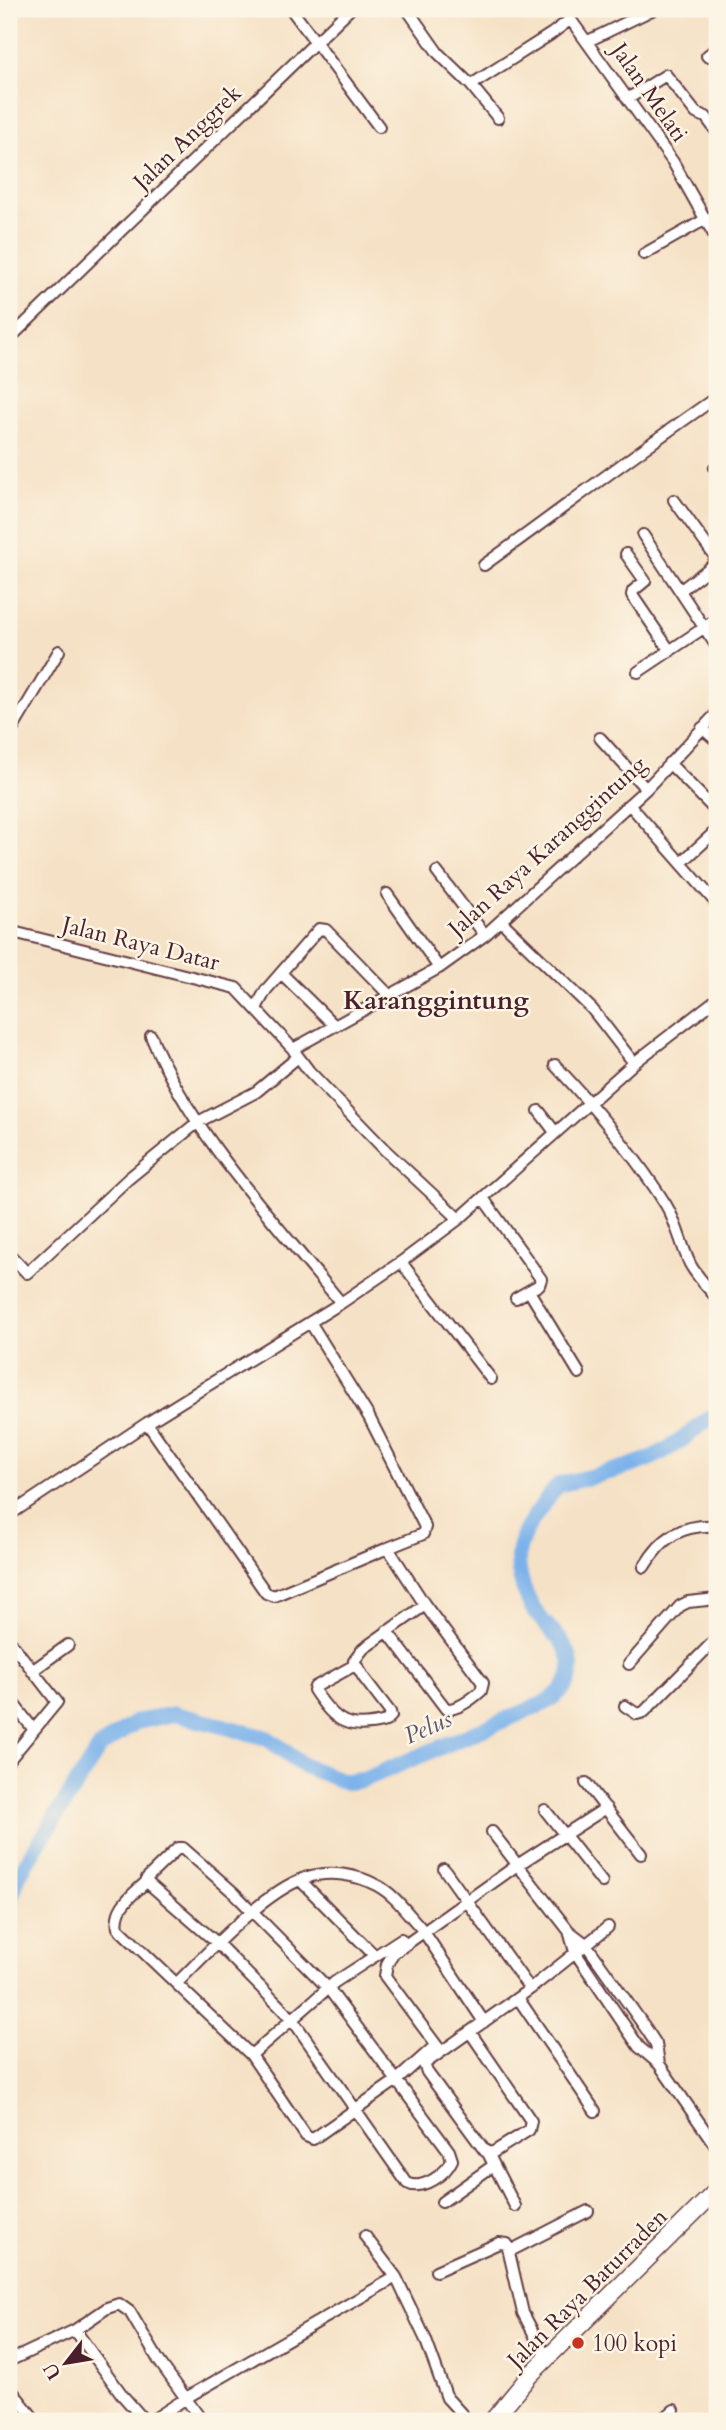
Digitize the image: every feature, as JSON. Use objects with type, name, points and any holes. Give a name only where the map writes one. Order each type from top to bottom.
[{"type":"main road","name":"Jalan Raya Baturraden","points":[[492,2421],[547,2359],[717,2190]]},
{"type":"street","points":[[291,9],[379,127]]},
{"type":"street","name":"Jalan Anggrek","points":[[9,339],[350,9]]},
{"type":"street","points":[[407,9],[438,53],[471,85],[498,118]]},
{"type":"street","name":"Jalan Melati","points":[[563,9],[673,162],[717,240]]},
{"type":"street","points":[[588,41],[654,9]]},
{"type":"street","points":[[471,85],[571,19]]},
{"type":"street","points":[[707,57],[717,48]]},
{"type":"street","points":[[629,98],[666,75],[696,113],[706,117],[717,132]]},
{"type":"street","points":[[644,254],[706,221],[717,212]]},
{"type":"street","points":[[484,565],[593,487],[634,454],[717,397]]},
{"type":"street","points":[[674,500],[716,558],[712,566],[681,590]]},
{"type":"street","points":[[643,536],[717,635]]},
{"type":"street","points":[[626,554],[645,581],[632,595],[670,651]]},
{"type":"street","points":[[638,673],[708,623]]},
{"type":"street","points":[[708,623],[717,648]]},
{"type":"street","points":[[9,735],[59,651]]},
{"type":"street","name":"Jalan Raya Karanggintung","points":[[11,1262],[27,1273],[128,1179],[198,1122],[257,1092],[295,1053],[335,1026],[439,968],[485,935],[646,789],[717,713]]},
{"type":"street","points":[[702,728],[717,741]]},
{"type":"street","points":[[600,738],[646,789]]},
{"type":"street","points":[[669,763],[717,813]]},
{"type":"street","points":[[629,804],[717,904]]},
{"type":"street","points":[[681,863],[717,830]]},
{"type":"street","points":[[436,872],[485,935]]},
{"type":"street","points":[[387,894],[439,968]]},
{"type":"street","points":[[501,921],[593,1009],[634,1063]]},
{"type":"street","points":[[390,996],[322,928],[315,932],[266,990],[256,1008],[385,1150],[459,1219]]},
{"type":"street","name":"Jalan Raya Datar","points":[[9,931],[236,988],[256,1008]]},
{"type":"street","points":[[281,973],[335,1026]]},
{"type":"street","points":[[9,1515],[147,1423],[341,1303],[401,1262],[459,1219],[634,1063],[717,999]]},
{"type":"street","points":[[151,1036],[176,1088],[198,1122],[244,1185],[341,1303]]},
{"type":"street","points":[[555,1065],[589,1102],[667,1207],[690,1264],[717,1298]]},
{"type":"street","points":[[539,1111],[555,1132]]},
{"type":"street","points":[[483,1198],[541,1279],[539,1285],[516,1298]]},
{"type":"street","points":[[401,1262],[491,1380]]},
{"type":"street","points":[[529,1291],[579,1373]]},
{"type":"street","points":[[147,1423],[266,1593],[274,1595],[423,1534],[425,1527],[369,1417],[310,1322]]},
{"type":"street","points":[[644,1567],[663,1540],[679,1532],[708,1525],[717,1526]]},
{"type":"street","points":[[717,1532],[717,1549]]},
{"type":"street","points":[[387,1631],[446,1709],[458,1707],[481,1691],[483,1683],[425,1605],[388,1548]]},
{"type":"street","points":[[629,1664],[680,1606],[688,1602],[717,1599]]},
{"type":"street","points":[[355,1665],[314,1690],[323,1705],[340,1721],[352,1724],[386,1721],[391,1716],[390,1712],[355,1665],[355,1658],[363,1649],[425,1605]]},
{"type":"street","points":[[625,1706],[637,1714],[644,1712],[717,1637]]},
{"type":"street","points":[[9,1640],[57,1702],[10,1756]]},
{"type":"street","points":[[32,1671],[68,1645]]},
{"type":"street","points":[[9,1698],[34,1730]]},
{"type":"street","points":[[586,1783],[641,1854]]},
{"type":"street","points":[[251,2055],[328,1988],[606,1808]]},
{"type":"street","points":[[545,1810],[602,1882]]},
{"type":"street","points":[[492,1832],[516,1866],[569,1930],[586,1944],[649,2032],[656,2044],[659,2064]]},
{"type":"street","points":[[147,1881],[217,1943],[292,2019],[356,2109],[407,2183],[413,2186],[432,2180],[449,2166],[452,2160],[449,2151],[397,2080],[328,1988],[253,1912],[183,1848],[174,1850],[119,1909],[118,1928],[251,2055],[306,2136],[311,2139],[356,2109],[397,2080],[439,2049],[470,2032],[518,1998],[608,1927]]},
{"type":"street","points":[[444,1869],[530,1989]]},
{"type":"street","points":[[177,1983],[217,1943],[286,1886],[325,1874],[362,1879],[390,1894],[422,1929],[484,2022]]},
{"type":"street","points":[[300,1880],[375,1956]]},
{"type":"street","points":[[422,1929],[394,1953],[385,1970],[394,1990],[439,2049]]},
{"type":"street","points":[[569,1930],[575,1952],[635,2042],[659,2064],[717,2148]]},
{"type":"street","points":[[518,1998],[595,2111]]},
{"type":"street","points":[[470,2032],[531,2121],[529,2130],[496,2151],[488,2153]]},
{"type":"street","points":[[635,2042],[649,2032]]},
{"type":"street","points":[[439,2049],[425,2067],[488,2153],[515,2206]]},
{"type":"street","points":[[442,2202],[494,2165]]},
{"type":"street","points":[[510,2251],[588,2211]]},
{"type":"street","points":[[365,2236],[396,2277],[425,2339],[447,2398],[468,2421]]},
{"type":"street","points":[[436,2271],[503,2242],[510,2251],[523,2313],[547,2359]]},
{"type":"street","points":[[150,2421],[396,2277]]},
{"type":"street","points":[[9,2361],[75,2330],[114,2303],[124,2305],[159,2361],[202,2421]]},
{"type":"street","points":[[75,2330],[123,2396],[145,2421]]},
{"type":"street","points":[[9,2387],[36,2421]]},
{"type":"street","points":[[661,2421],[674,2410]]},
{"type":"waterway","name":"Pelus","points":[[9,1905],[19,1874],[100,1747],[136,1722],[174,1714],[267,1738],[304,1766],[346,1782],[363,1780],[545,1703],[567,1683],[571,1666],[567,1650],[534,1610],[523,1585],[518,1559],[527,1530],[558,1485],[644,1461],[682,1439],[717,1412]]},
{"type":"place","name":"100 kopi","points":[[578,2343]]},
{"type":"district","name":"Karanggintung","points":[[436,1000]]}]
